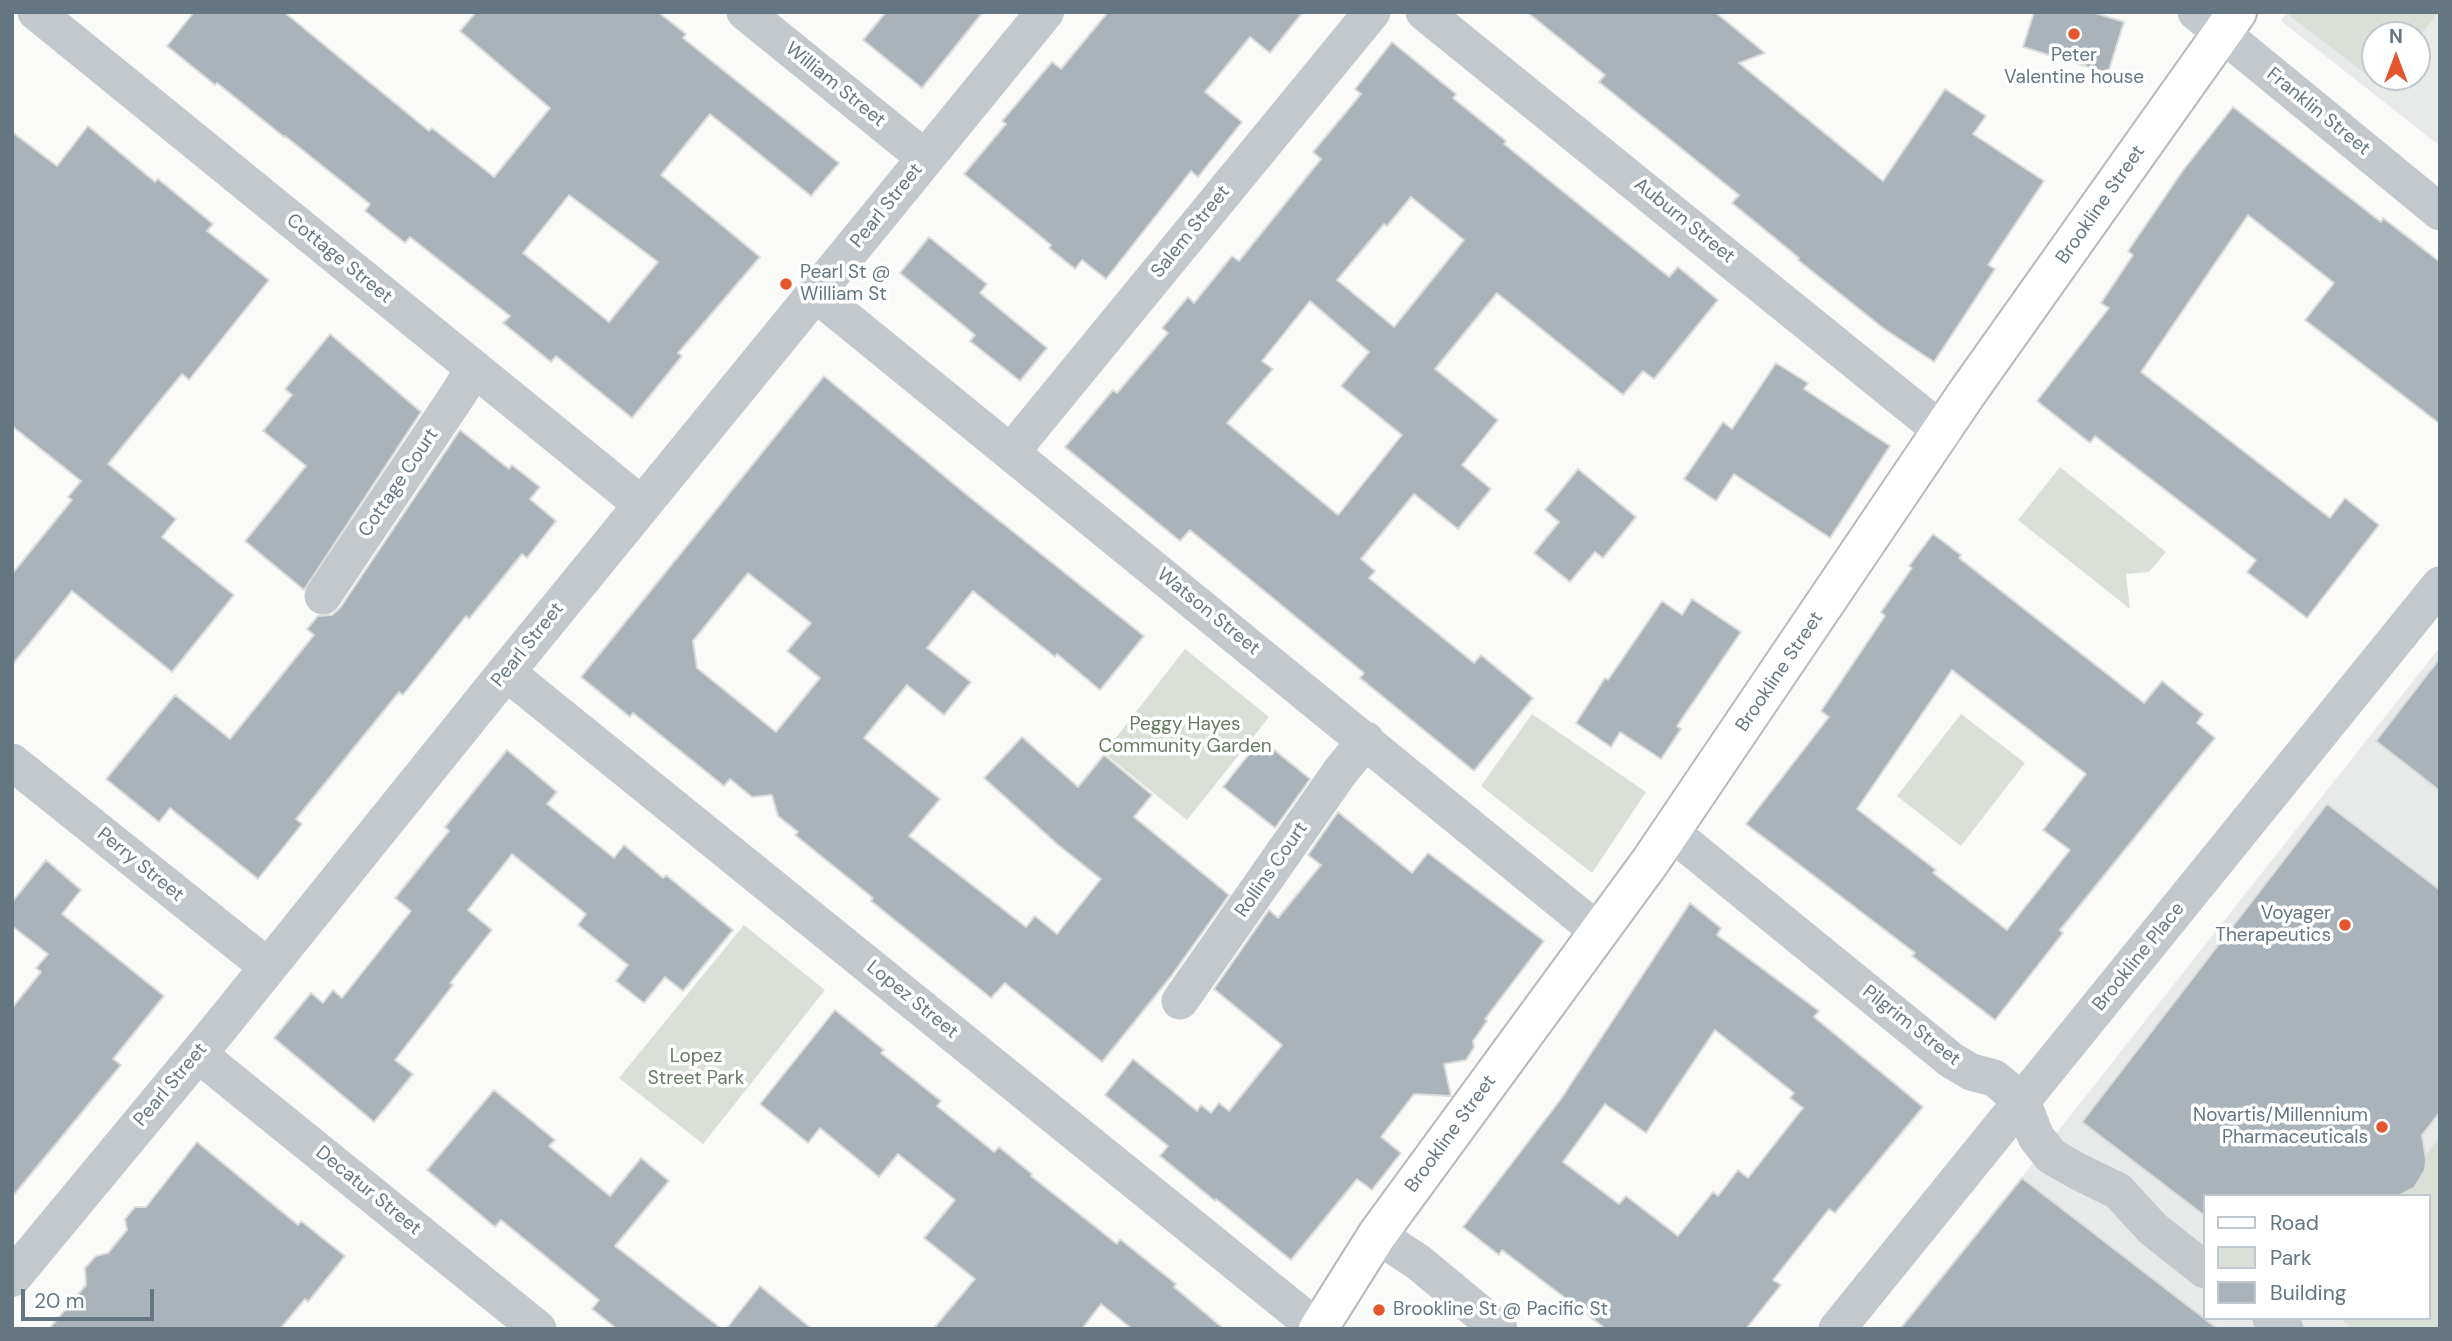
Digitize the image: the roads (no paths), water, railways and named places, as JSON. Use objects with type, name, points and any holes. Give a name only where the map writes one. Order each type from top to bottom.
[{"type":"main road","name":"Brookline Street","points":[[1318,1329],[1377,1235],[1671,832],[1943,432],[2218,19]]},
{"type":"street","name":"Cottage Street","points":[[36,12],[642,505]]},
{"type":"street","name":"William Street","points":[[745,12],[926,158]]},
{"type":"street","name":"Pearl Street","points":[[12,1278],[198,1054],[1045,12]]},
{"type":"street","name":"Salem Street","points":[[1011,452],[1372,12]]},
{"type":"street","name":"Auburn Street","points":[[1424,12],[1919,409],[1943,432]]},
{"type":"street","name":"Franklin Street","points":[[2218,19],[2440,212]]},
{"type":"street","name":"Watson Street","points":[[816,294],[1599,932]]},
{"type":"street","name":"Cottage Court","points":[[323,596],[460,393],[474,368]]},
{"type":"street","name":"Brookline Place","points":[[1837,1329],[2440,585]]},
{"type":"street","name":"Lopez Street","points":[[506,672],[1318,1329]]},
{"type":"street","name":"Rollins Court","points":[[1180,1001],[1340,772],[1366,740]]},
{"type":"street","name":"Perry Street","points":[[12,762],[268,967]]},
{"type":"street","name":"Pilgrim Street","points":[[1671,832],[1951,1060],[1971,1072],[1994,1079],[2022,1101]]},
{"type":"street","name":"Decatur Street","points":[[198,1054],[538,1329]]},
{"type":"street","points":[[2022,1101],[2036,1137],[2052,1156],[2068,1167],[2118,1191],[2164,1239],[2204,1269]]},
{"type":"street","points":[[1377,1235],[1418,1262],[1499,1329]]},
{"type":"place","name":"Peter Valentine house","points":[[2074,34]]},
{"type":"place","name":"Pearl St @ William St","points":[[786,284]]},
{"type":"place","name":"Voyager Therapeutics","points":[[2345,925]]},
{"type":"place","name":"Novartis/Millennium Pharmaceuticals","points":[[2382,1127]]},
{"type":"place","name":"Brookline St @ Pacific St","points":[[1379,1310]]},
{"type":"park label","name":"Peggy Hayes Community Garden","points":[[1185,736]]},
{"type":"park label","name":"Lopez Street Park","points":[[696,1068]]}]
